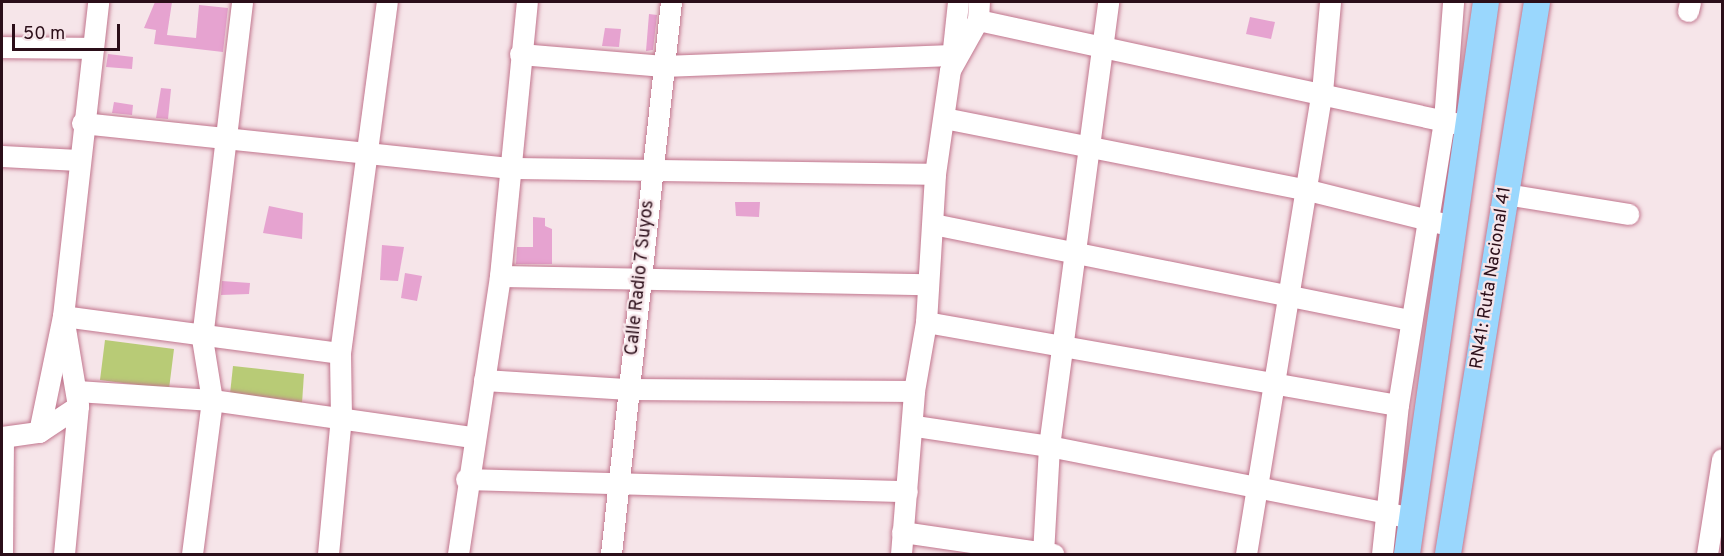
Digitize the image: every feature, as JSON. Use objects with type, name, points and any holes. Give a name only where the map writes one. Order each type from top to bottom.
[{"type":"main road","points":[[1407,555],[1400,516],[1452,226],[1456,123],[1486,2]]},
{"type":"main road","name":"RN41: Ruta Nacional 41","points":[[1448,555],[1537,2]]},
{"type":"street","points":[[39,432],[63,316],[82,123],[98,2]]},
{"type":"street","points":[[192,555],[212,400],[202,338],[242,2]]},
{"type":"street","points":[[328,555],[341,417],[340,353],[387,2]]},
{"type":"street","points":[[458,555],[472,437],[484,380],[500,276],[508,168],[527,2]]},
{"type":"street","name":"Calle Radio 7 Suyos","points":[[610,555],[643,277],[671,2]]},
{"type":"street","points":[[901,555],[915,426],[914,391],[926,322],[935,174],[958,2]]},
{"type":"street","points":[[902,532],[1046,554],[1049,446],[1066,348],[1108,2]]},
{"type":"street","points":[[1246,555],[1276,386],[1304,189],[1322,93],[1327,2]]},
{"type":"street","points":[[1382,555],[1400,516],[1398,405],[1425,220],[1456,123],[1453,2]]},
{"type":"street","points":[[951,62],[979,11],[1102,45],[1456,123]]},
{"type":"street","points":[[2,48],[93,48]]},
{"type":"street","points":[[520,54],[663,66],[951,62]]},
{"type":"street","points":[[944,118],[1090,149],[1304,189],[1452,226]]},
{"type":"street","points":[[82,123],[224,139],[366,151],[508,168],[652,173],[935,174]]},
{"type":"street","points":[[2,156],[78,160]]},
{"type":"street","points":[[1506,194],[1628,214]]},
{"type":"street","points":[[933,224],[1410,320]]},
{"type":"street","points":[[500,276],[928,284]]},
{"type":"street","points":[[63,316],[202,338],[340,353]]},
{"type":"street","points":[[63,316],[78,399],[63,555]]},
{"type":"street","points":[[926,322],[1276,386],[1398,405]]},
{"type":"street","points":[[484,380],[629,388],[914,391]]},
{"type":"street","points":[[2,555],[2,437],[39,432],[78,399],[212,400],[472,437]]},
{"type":"street","points":[[915,426],[1049,446],[1257,490],[1400,516]]},
{"type":"street","points":[[1707,555],[1722,459]]},
{"type":"street","points":[[466,479],[620,481],[907,491]]},
{"type":"green space","points":[[105,340],[174,349],[169,389],[100,380]]},
{"type":"green space","points":[[233,366],[304,374],[302,403],[230,394]]},
{"type":"building","points":[[155,2],[172,2],[167,35],[196,38],[199,5],[228,8],[223,52],[154,44],[156,30],[144,28]]},
{"type":"building","points":[[649,14],[657,15],[653,50],[646,51]]},
{"type":"building","points":[[1250,17],[1275,22],[1271,39],[1246,34]]},
{"type":"building","points":[[605,28],[621,29],[619,47],[602,46]]},
{"type":"building","points":[[108,54],[133,57],[132,69],[106,67]]},
{"type":"building","points":[[161,88],[171,89],[168,119],[156,118]]},
{"type":"building","points":[[114,102],[133,105],[132,115],[112,113]]},
{"type":"building","points":[[735,202],[760,202],[759,217],[736,216]]},
{"type":"building","points":[[269,206],[303,213],[302,239],[263,233]]},
{"type":"building","points":[[533,217],[545,218],[545,226],[552,229],[552,264],[516,264],[517,247],[533,247]]},
{"type":"building","points":[[382,245],[404,247],[398,281],[380,280]]},
{"type":"building","points":[[405,273],[422,276],[417,301],[401,298]]},
{"type":"building","points":[[222,281],[250,283],[249,294],[221,295]]}]
